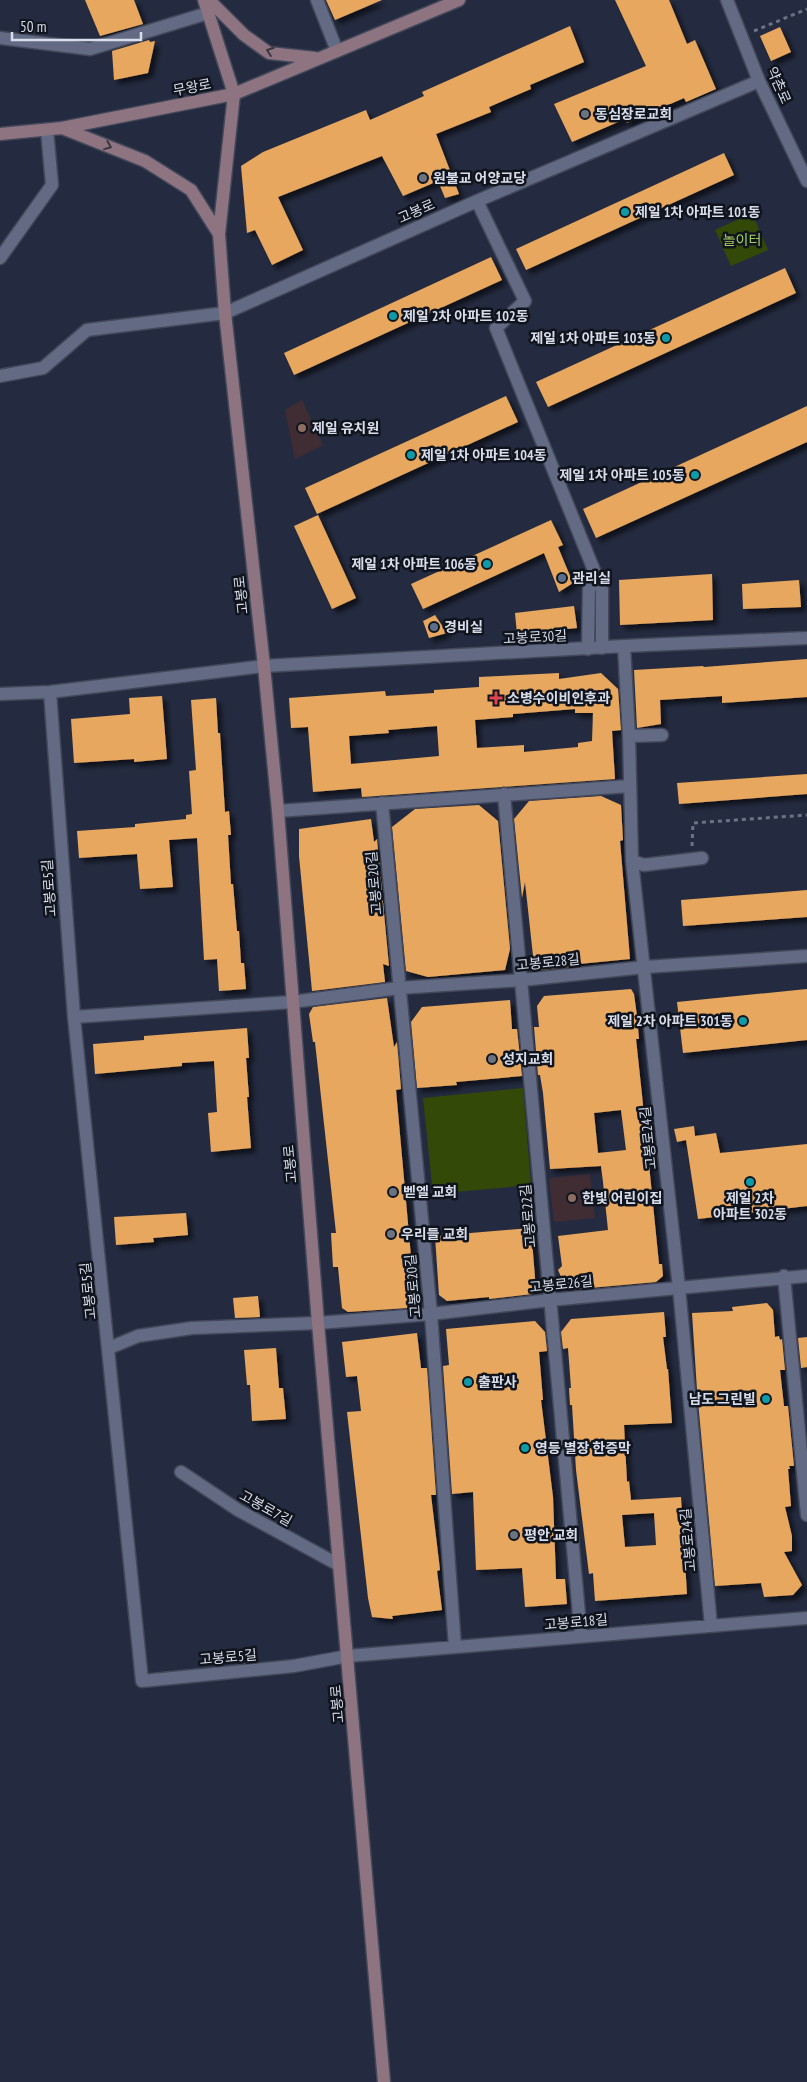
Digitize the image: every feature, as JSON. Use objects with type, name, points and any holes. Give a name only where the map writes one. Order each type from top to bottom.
[{"type":"street","name":"고봉로","points":[[204,0],[234,94],[219,234],[225,313],[278,811],[318,1323],[384,2082]]},
{"type":"street","points":[[209,0],[244,35],[269,53],[317,58]]},
{"type":"street","points":[[317,0],[338,51]]},
{"type":"street","name":"무왕로","points":[[0,134],[62,128],[234,94],[459,0]]},
{"type":"street","name":"약촌로","points":[[727,0],[759,81],[807,180]]},
{"type":"street","points":[[0,38],[90,49],[208,13]]},
{"type":"street","name":"고봉로","points":[[225,313],[476,201],[759,81]]},
{"type":"street","points":[[62,128],[145,161],[191,190],[219,234]]},
{"type":"street","points":[[0,258],[52,184],[46,130]]},
{"type":"street","points":[[476,201],[525,300],[496,328],[602,590],[602,648]]},
{"type":"street","points":[[0,376],[42,368],[88,330],[225,313]]},
{"type":"street","points":[[588,649],[589,589],[596,576]]},
{"type":"street","name":"고봉로30길","points":[[264,666],[807,638]]},
{"type":"street","name":"고봉로24길","points":[[624,646],[629,736],[632,861],[680,1288],[711,1626]]},
{"type":"street","points":[[0,694],[50,692],[264,666]]},
{"type":"street","name":"고봉로5길","points":[[50,692],[74,1017],[142,1681],[294,1666],[348,1656]]},
{"type":"street","points":[[629,736],[662,735]]},
{"type":"street","points":[[278,811],[630,786]]},
{"type":"street","name":"고봉로22길","points":[[504,794],[581,1636]]},
{"type":"street","name":"고봉로20길","points":[[382,803],[431,1314],[455,1647]]},
{"type":"street","points":[[632,861],[644,865],[697,859]]},
{"type":"street","name":"고봉로28길","points":[[292,1002],[399,988],[522,980],[645,967],[807,956]]},
{"type":"street","points":[[74,1017],[292,1002]]},
{"type":"street","points":[[784,1276],[807,1515]]},
{"type":"street","name":"고봉로26길","points":[[318,1323],[431,1314],[784,1276],[807,1276]]},
{"type":"street","points":[[109,1348],[138,1336],[192,1328],[318,1323]]},
{"type":"street","name":"고봉로7길","points":[[181,1472],[238,1510],[339,1564]]},
{"type":"street","name":"고봉로18길","points":[[348,1656],[807,1618]]},
{"type":"path","points":[[742,37],[807,9]]},
{"type":"path","points":[[697,859],[693,824],[807,815]]},
{"type":"shaded area","name":"제일 유치원","points":[[302,400],[323,445],[295,459],[285,410]]},
{"type":"shaded area","name":"한빛 어린이집","points":[[590,1174],[595,1218],[554,1222],[549,1178]]},
{"type":"green space","name":"놀이터","points":[[752,213],[768,250],[731,266],[715,230]]},
{"type":"green space","points":[[523,1088],[531,1185],[433,1194],[423,1098]]},
{"type":"building","points":[[85,0],[134,0],[143,24],[100,36]]},
{"type":"building","points":[[326,0],[382,0],[335,20]]},
{"type":"building","points":[[615,0],[669,0],[687,44],[695,40],[716,89],[686,102],[684,98],[627,123],[625,119],[572,142],[554,104],[646,66]]},
{"type":"building","points":[[570,26],[584,62],[530,85],[531,89],[489,107],[491,112],[436,134],[459,194],[445,198],[438,181],[403,196],[382,156],[278,197],[303,250],[272,265],[255,230],[247,233],[241,166],[263,152],[366,110],[370,120],[424,96],[422,92]]},
{"type":"building","points":[[780,27],[791,52],[771,61],[760,36]]},
{"type":"building","points":[[149,40],[150,42],[155,41],[148,73],[114,80],[112,51]]},
{"type":"building","name":"제일 1차 아파트 101동","points":[[724,153],[734,175],[526,270],[516,249]]},
{"type":"building","name":"제일 2차 아파트 102동","points":[[491,257],[502,280],[294,375],[284,353]]},
{"type":"building","name":"제일 1차 아파트 103동","points":[[785,268],[796,293],[548,407],[536,382]]},
{"type":"building","name":"제일 1차 아파트 104동","points":[[506,396],[518,422],[317,514],[305,488]]},
{"type":"building","name":"제일 1차 아파트 105동","points":[[807,406],[807,442],[596,538],[583,509]]},
{"type":"building","points":[[318,515],[356,598],[332,609],[294,526]]},
{"type":"building","name":"제일 1차 아파트 106동","points":[[551,520],[563,545],[558,547],[573,583],[559,592],[544,553],[423,609],[411,584]]},
{"type":"building","points":[[712,574],[713,620],[620,625],[619,580]]},
{"type":"building","points":[[799,580],[801,607],[743,609],[742,584]]},
{"type":"building","points":[[574,606],[577,628],[517,634],[515,613]]},
{"type":"building","name":"경비실","points":[[435,615],[447,633],[429,638],[423,621]]},
{"type":"building","points":[[807,659],[807,697],[722,703],[722,696],[660,700],[661,724],[637,728],[634,670]]},
{"type":"building","points":[[559,673],[559,679],[601,673],[618,689],[621,730],[612,731],[615,779],[362,797],[361,788],[313,792],[308,727],[291,728],[289,698],[385,691],[386,696],[434,693],[434,690],[479,687],[479,677]],"holes":[[[575,709],[575,713],[593,713],[592,741],[578,743],[578,747],[524,752],[524,745],[477,748],[475,720],[513,717],[513,714]],[[437,726],[439,756],[351,764],[349,736],[389,733],[388,730]]]},
{"type":"building","points":[[162,696],[167,759],[134,762],[134,759],[74,763],[71,719],[130,714],[129,698]]},
{"type":"building","points":[[216,698],[225,812],[229,811],[231,835],[228,835],[231,884],[233,884],[237,931],[239,931],[241,963],[244,963],[246,989],[219,991],[217,959],[204,960],[197,838],[169,840],[173,887],[140,889],[137,854],[79,858],[77,831],[135,827],[135,824],[186,819],[186,815],[192,814],[189,771],[196,770],[191,700]]},
{"type":"building","points":[[807,774],[807,794],[679,804],[677,783]]},
{"type":"building","points":[[601,796],[621,805],[623,840],[620,841],[630,959],[541,970],[534,965],[525,882],[522,898],[514,819],[529,801]]},
{"type":"building","points":[[479,805],[498,821],[510,949],[505,970],[428,977],[406,971],[392,827],[415,809]]},
{"type":"building","points":[[371,819],[374,842],[377,839],[389,966],[383,964],[385,982],[312,991],[299,856],[299,829]]},
{"type":"building","points":[[807,890],[807,917],[683,926],[681,900]]},
{"type":"building","points":[[631,989],[634,994],[639,1039],[636,1039],[659,1264],[662,1264],[663,1276],[656,1282],[567,1290],[558,1270],[562,1266],[558,1236],[608,1230],[601,1166],[550,1169],[543,1093],[540,1075],[538,1075],[534,1027],[539,1027],[537,1006],[544,996]],"holes":[[[621,1110],[626,1150],[598,1153],[594,1113]]]},
{"type":"building","name":"제일 2차 아파트 301동","points":[[807,989],[807,1040],[683,1053],[677,1002]]},
{"type":"building","points":[[387,998],[394,1047],[397,1042],[401,1089],[396,1090],[415,1301],[407,1308],[348,1312],[342,1308],[338,1267],[333,1267],[331,1233],[336,1233],[315,1042],[313,1042],[309,1014],[313,1007]]},
{"type":"building","points":[[510,1000],[512,1029],[517,1029],[522,1076],[456,1082],[457,1085],[417,1088],[411,1022],[422,1007]]},
{"type":"building","points":[[247,1028],[249,1058],[246,1058],[249,1097],[247,1097],[251,1148],[211,1152],[208,1113],[217,1112],[214,1061],[95,1074],[93,1044],[144,1040],[144,1036]]},
{"type":"building","name":"제일 2차 아파트 302동","points":[[694,1126],[695,1136],[716,1133],[720,1153],[807,1144],[807,1206],[698,1219],[686,1140],[677,1142],[674,1129]]},
{"type":"building","points":[[186,1213],[188,1235],[153,1238],[154,1242],[116,1245],[114,1217]]},
{"type":"building","points":[[531,1228],[536,1290],[532,1294],[447,1301],[439,1295],[435,1236]]},
{"type":"building","points":[[258,1296],[260,1317],[235,1318],[233,1298]]},
{"type":"building","points":[[767,1303],[773,1310],[775,1337],[779,1336],[780,1340],[782,1339],[785,1370],[780,1370],[784,1406],[788,1406],[794,1466],[789,1466],[790,1469],[788,1469],[791,1506],[785,1507],[792,1536],[792,1551],[784,1552],[802,1585],[793,1595],[764,1597],[761,1583],[715,1586],[692,1313],[733,1311],[732,1307]]},
{"type":"building","points":[[664,1312],[666,1337],[663,1337],[668,1369],[672,1423],[624,1425],[627,1482],[629,1481],[631,1500],[681,1497],[687,1594],[595,1601],[593,1573],[589,1574],[576,1470],[572,1405],[570,1405],[569,1388],[571,1388],[568,1348],[563,1349],[561,1332],[571,1319]],"holes":[[[654,1513],[656,1545],[625,1547],[622,1515]]]},
{"type":"building","points":[[535,1321],[545,1332],[547,1351],[539,1352],[543,1400],[541,1400],[553,1497],[556,1579],[565,1579],[567,1604],[525,1607],[522,1568],[476,1570],[473,1492],[452,1494],[443,1366],[449,1365],[446,1329]]},
{"type":"building","points":[[417,1333],[421,1368],[427,1368],[436,1495],[431,1495],[440,1570],[437,1571],[442,1610],[392,1616],[393,1619],[372,1617],[368,1598],[347,1412],[361,1411],[357,1376],[346,1377],[342,1342]]},
{"type":"building","points":[[807,1337],[807,1367],[801,1368],[798,1338]]},
{"type":"building","points":[[276,1348],[279,1388],[283,1388],[286,1419],[252,1421],[250,1385],[247,1385],[244,1350]]},
{"type":"place","name":"동심장로교회","points":[[585,114]]},
{"type":"place","name":"원불교 어양교당","points":[[423,178]]},
{"type":"place","name":"제일 1차 아파트 101동","points":[[625,212]]},
{"type":"place","name":"제일 2차 아파트 102동","points":[[393,316]]},
{"type":"place","name":"제일 1차 아파트 103동","points":[[666,338]]},
{"type":"place","name":"제일 유치원","points":[[302,428]]},
{"type":"place","name":"제일 1차 아파트 104동","points":[[411,455]]},
{"type":"place","name":"제일 1차 아파트 105동","points":[[695,475]]},
{"type":"place","name":"제일 1차 아파트 106동","points":[[487,564]]},
{"type":"place","name":"관리실","points":[[562,578]]},
{"type":"place","name":"경비실","points":[[434,627]]},
{"type":"place","name":"소병수이비인후과","points":[[496,698]]},
{"type":"place","name":"제일 2차 아파트 301동","points":[[743,1021]]},
{"type":"place","name":"성지교회","points":[[492,1059]]},
{"type":"place","name":"제일 2차 아파트 302동","points":[[750,1182]]},
{"type":"place","name":"벧엘 교회","points":[[393,1192]]},
{"type":"place","name":"한빛 어린이집","points":[[572,1198]]},
{"type":"place","name":"우리들 교회","points":[[391,1234]]},
{"type":"place","name":"출판사","points":[[468,1382]]},
{"type":"place","name":"남도 그린빌","points":[[766,1399]]},
{"type":"place","name":"영등 별장 한증막","points":[[525,1448]]},
{"type":"place","name":"평안 교회","points":[[514,1535]]}]
